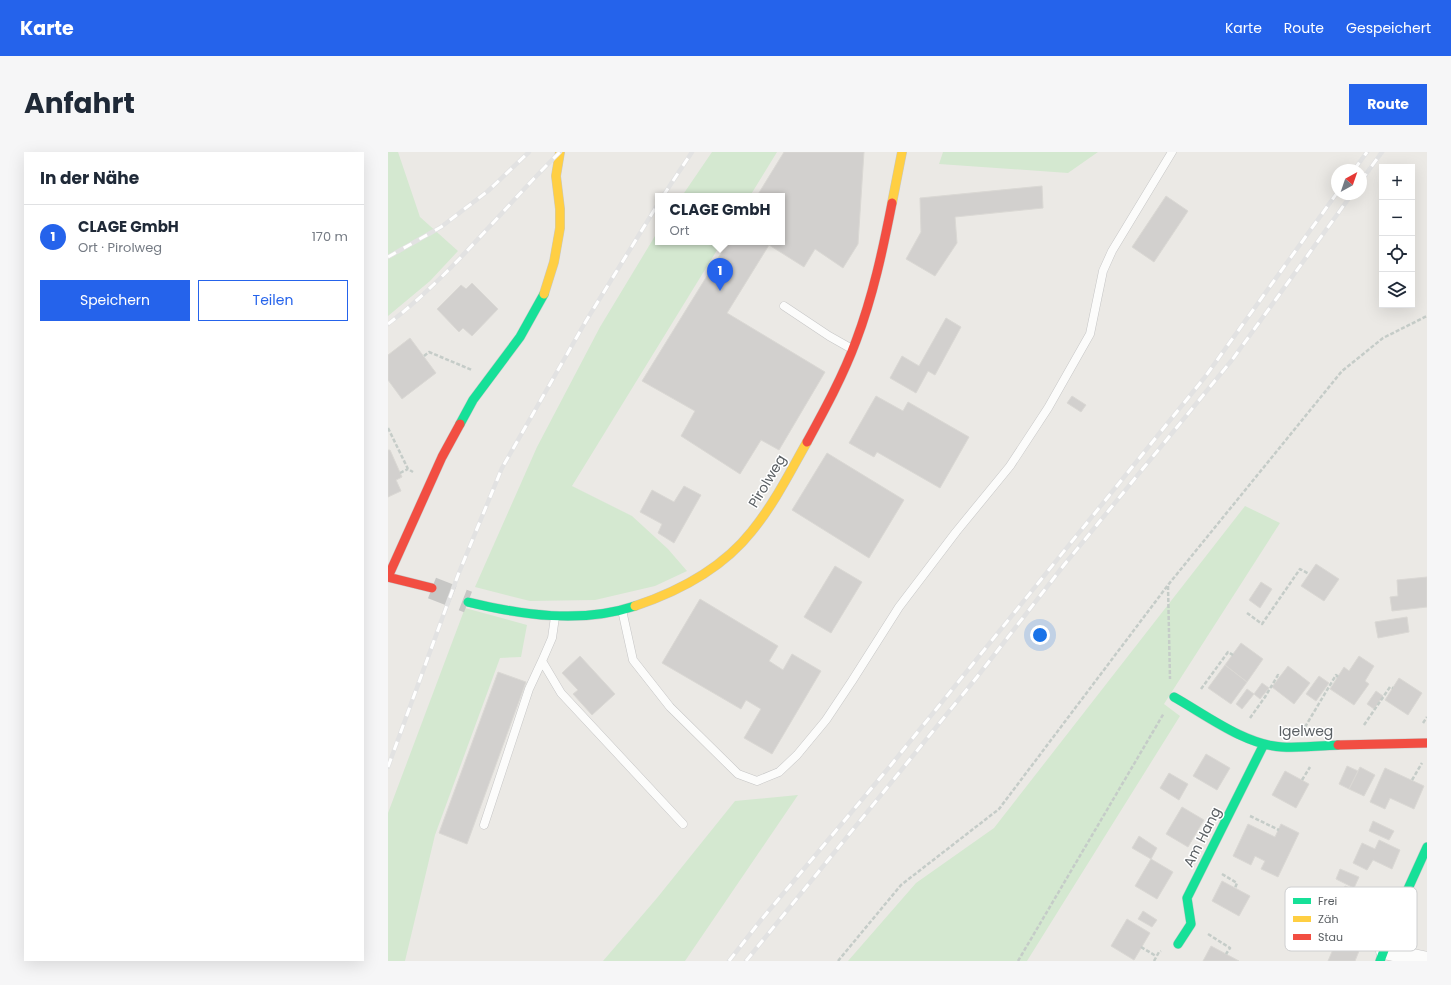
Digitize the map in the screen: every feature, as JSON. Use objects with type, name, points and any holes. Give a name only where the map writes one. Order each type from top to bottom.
[{"type":"street","points":[[432,588],[388,577],[442,457],[473,400],[520,337],[544,296],[554,262],[560,228],[560,209],[556,176],[560,152]]},
{"type":"street","name":"Pirolweg","points":[[468,602],[494,609],[555,616],[586,615],[622,610],[656,599],[687,584],[723,562],[745,540],[768,510],[775,498],[830,400],[853,349],[870,302],[880,263],[902,152]]},
{"type":"street","name":"Igelweg","points":[[1174,697],[1238,734],[1264,744],[1282,747],[1427,743]]},
{"type":"street","name":"Am Hang","points":[[1191,924],[1187,898],[1264,744]]},
{"type":"street","points":[[1409,887],[1427,847]]},
{"type":"street","points":[[1178,944],[1191,924]]},
{"type":"street","points":[[1382,956],[1427,960]]},
{"type":"lane","points":[[622,610],[633,660],[670,707],[738,774],[757,781],[779,772],[797,755],[826,720],[899,607],[956,532],[1010,466],[1048,408],[1090,334],[1103,271],[1112,251],[1172,152]]},
{"type":"lane","points":[[784,306],[829,336],[853,349]]},
{"type":"lane","points":[[484,825],[529,689],[552,638],[555,616]]},
{"type":"lane","points":[[542,661],[560,694],[683,824]]},
{"type":"path","points":[[838,961],[901,885],[999,809],[1168,585],[1342,371],[1383,338],[1427,316]]},
{"type":"path","points":[[424,356],[429,352],[490,377]]},
{"type":"path","points":[[388,428],[408,469],[431,481]]},
{"type":"path","points":[[400,472],[408,469]]},
{"type":"path","points":[[1247,613],[1262,624],[1300,569],[1309,574]]},
{"type":"path","points":[[1018,961],[1174,697],[1171,695],[1168,585]]},
{"type":"path","points":[[1189,705],[1228,652],[1233,655]]},
{"type":"path","points":[[1212,673],[1217,676]]},
{"type":"path","points":[[1238,734],[1265,697],[1278,675],[1280,677]]},
{"type":"path","points":[[1293,746],[1336,675],[1338,677]]},
{"type":"path","points":[[1351,745],[1390,686],[1393,688]]},
{"type":"path","points":[[1412,780],[1423,760]]},
{"type":"path","points":[[1232,808],[1279,830]]},
{"type":"path","points":[[1191,924],[1230,948],[1226,954]]},
{"type":"path","points":[[1141,947],[1156,956],[1154,961]]},
{"type":"green space","points":[[388,152],[398,152],[420,217],[458,251],[430,281],[388,316]]},
{"type":"green space","points":[[712,152],[777,152],[752,193],[684,193]]},
{"type":"green space","points":[[943,152],[1098,152],[1068,173],[939,164]]},
{"type":"green space","points":[[655,236],[655,245],[720,245],[572,486],[632,516],[668,549],[687,571],[655,586],[595,600],[530,601],[475,587],[537,447],[600,327]]},
{"type":"green space","points":[[1245,506],[1280,523],[1164,704],[1180,716],[1027,961],[848,961],[916,883],[994,828]]},
{"type":"green space","points":[[465,608],[527,625],[521,657],[500,658],[435,835],[405,961],[388,961],[388,813]]},
{"type":"green space","points":[[798,795],[685,961],[603,961],[657,898],[735,801]]},
{"type":"building","points":[[784,152],[864,152],[858,244],[843,268],[815,249],[804,267],[769,245],[785,245],[785,193],[759,193]]},
{"type":"building","points":[[1042,186],[1043,208],[955,217],[957,243],[935,276],[906,259],[921,232],[920,198]]},
{"type":"building","points":[[1166,196],[1188,211],[1154,262],[1132,247]]},
{"type":"building","points":[[726,245],[769,245],[727,313],[825,372],[779,450],[761,440],[740,474],[681,436],[695,411],[642,381]]},
{"type":"building","points":[[472,283],[498,309],[472,336],[463,328],[459,332],[437,309],[461,285],[466,289]]},
{"type":"building","points":[[946,318],[961,327],[935,375],[928,371],[916,393],[890,378],[902,356],[919,366]]},
{"type":"building","points":[[410,338],[436,373],[402,399],[388,380],[388,355]]},
{"type":"building","points":[[876,396],[903,411],[908,402],[969,437],[940,488],[877,452],[874,457],[849,443]]},
{"type":"building","points":[[1072,396],[1086,405],[1081,412],[1067,403]]},
{"type":"building","points":[[388,450],[390,450],[402,477],[396,480],[401,491],[388,497]]},
{"type":"building","points":[[827,453],[904,500],[869,558],[792,510]]},
{"type":"building","points":[[684,486],[701,495],[674,543],[658,533],[662,524],[640,512],[652,490],[674,502]]},
{"type":"building","points":[[1316,564],[1339,579],[1324,601],[1301,586]]},
{"type":"building","points":[[835,566],[862,582],[831,633],[804,617]]},
{"type":"building","points":[[1427,577],[1427,607],[1392,611],[1390,597],[1398,596],[1397,580]]},
{"type":"building","points":[[1261,582],[1272,589],[1260,608],[1249,600]]},
{"type":"building","points":[[700,599],[778,646],[769,661],[783,670],[792,654],[821,671],[772,754],[744,738],[761,709],[746,700],[741,709],[662,663]]},
{"type":"building","points":[[1407,617],[1409,632],[1378,638],[1375,622]]},
{"type":"building","points":[[1241,643],[1263,659],[1247,682],[1225,665]]},
{"type":"building","points":[[580,656],[615,694],[592,715],[573,694],[578,690],[562,673]]},
{"type":"building","points":[[1359,656],[1374,666],[1365,681],[1369,684],[1354,705],[1330,689],[1344,667],[1349,671]]},
{"type":"building","points":[[1225,665],[1247,682],[1231,704],[1208,688]]},
{"type":"building","points":[[1288,666],[1310,683],[1294,704],[1272,687]]},
{"type":"building","points":[[498,672],[526,682],[467,844],[439,833]]},
{"type":"building","points":[[1319,676],[1329,683],[1316,701],[1306,694]]},
{"type":"building","points":[[1399,678],[1422,693],[1408,715],[1385,700]]},
{"type":"building","points":[[1262,683],[1269,688],[1260,699],[1254,694]]},
{"type":"building","points":[[1247,689],[1254,694],[1242,709],[1236,704]]},
{"type":"building","points":[[1376,691],[1383,696],[1374,709],[1367,704]]},
{"type":"building","points":[[1206,754],[1230,768],[1217,790],[1193,776]]},
{"type":"building","points":[[1347,766],[1358,771],[1349,789],[1339,784]]},
{"type":"building","points":[[1360,767],[1375,775],[1364,796],[1349,789]]},
{"type":"building","points":[[1385,768],[1424,786],[1414,809],[1390,798],[1385,809],[1370,802]]},
{"type":"building","points":[[1285,771],[1309,784],[1296,808],[1272,795]]},
{"type":"building","points":[[1169,773],[1188,784],[1179,800],[1160,788]]},
{"type":"building","points":[[1182,807],[1204,820],[1188,847],[1166,834]]},
{"type":"building","points":[[1373,821],[1394,831],[1389,840],[1369,831]]},
{"type":"building","points":[[1248,824],[1275,837],[1281,824],[1299,833],[1278,877],[1261,869],[1265,861],[1255,856],[1251,865],[1233,856]]},
{"type":"building","points":[[1139,836],[1157,848],[1151,859],[1132,848]]},
{"type":"building","points":[[1379,840],[1400,850],[1392,869],[1373,860],[1367,870],[1353,863],[1362,843],[1375,849]]},
{"type":"building","points":[[1151,859],[1173,872],[1157,899],[1135,886]]},
{"type":"building","points":[[1340,869],[1359,877],[1354,887],[1336,879]]},
{"type":"building","points":[[1222,881],[1250,896],[1239,916],[1212,901]]},
{"type":"building","points":[[1143,911],[1157,920],[1152,927],[1138,919]]},
{"type":"building","points":[[1127,919],[1150,933],[1134,960],[1111,946]]},
{"type":"building","points":[[1211,946],[1226,954],[1239,961],[1203,961]]},
{"type":"building","points":[[1332,951],[1359,951],[1355,961],[1328,961]]},
{"type":"tunnel","points":[[432,588],[468,602]]},
{"type":"railway","points":[[388,257],[441,227],[488,191],[529,152]]},
{"type":"railway","points":[[388,324],[433,285],[560,152]]},
{"type":"railway","points":[[665,193],[692,152]]},
{"type":"railway","points":[[1358,164],[1367,152]]},
{"type":"railway","points":[[1367,173],[1382,152]]},
{"type":"railway","points":[[729,961],[761,920],[891,765],[1205,377],[1332,200]]},
{"type":"railway","points":[[746,961],[977,677],[1064,565],[1232,360],[1348,200]]},
{"type":"railway","points":[[388,767],[458,575],[502,468],[586,321],[655,209]]},
{"type":"traffic: fast","points":[[460,424],[473,400],[520,337],[544,294]]},
{"type":"traffic: fast","points":[[468,602],[509,611],[552,616],[594,615],[615,612],[635,606]]},
{"type":"traffic: fast","points":[[1174,697],[1226,728],[1254,741],[1282,747],[1338,745]]},
{"type":"traffic: fast","points":[[1178,944],[1191,924],[1187,898],[1264,744]]},
{"type":"traffic: fast","points":[[1409,887],[1427,847]]},
{"type":"traffic: fast","points":[[1380,961],[1384,951]]},
{"type":"traffic: slow","points":[[544,294],[554,262],[560,228],[560,209],[556,176],[560,152]]},
{"type":"traffic: slow","points":[[892,203],[902,152]]},
{"type":"traffic: slow","points":[[635,606],[684,586],[714,567],[740,545],[760,521],[807,442]]},
{"type":"traffic: jam","points":[[807,442],[840,380],[862,324],[877,272],[892,203]]},
{"type":"traffic: jam","points":[[388,577],[442,457],[460,424]]},
{"type":"traffic: jam","points":[[388,577],[432,588]]},
{"type":"traffic: jam","points":[[1338,745],[1427,743]]},
{"type":"place","name":"CLAGE GmbH","points":[[720,291]]}]
